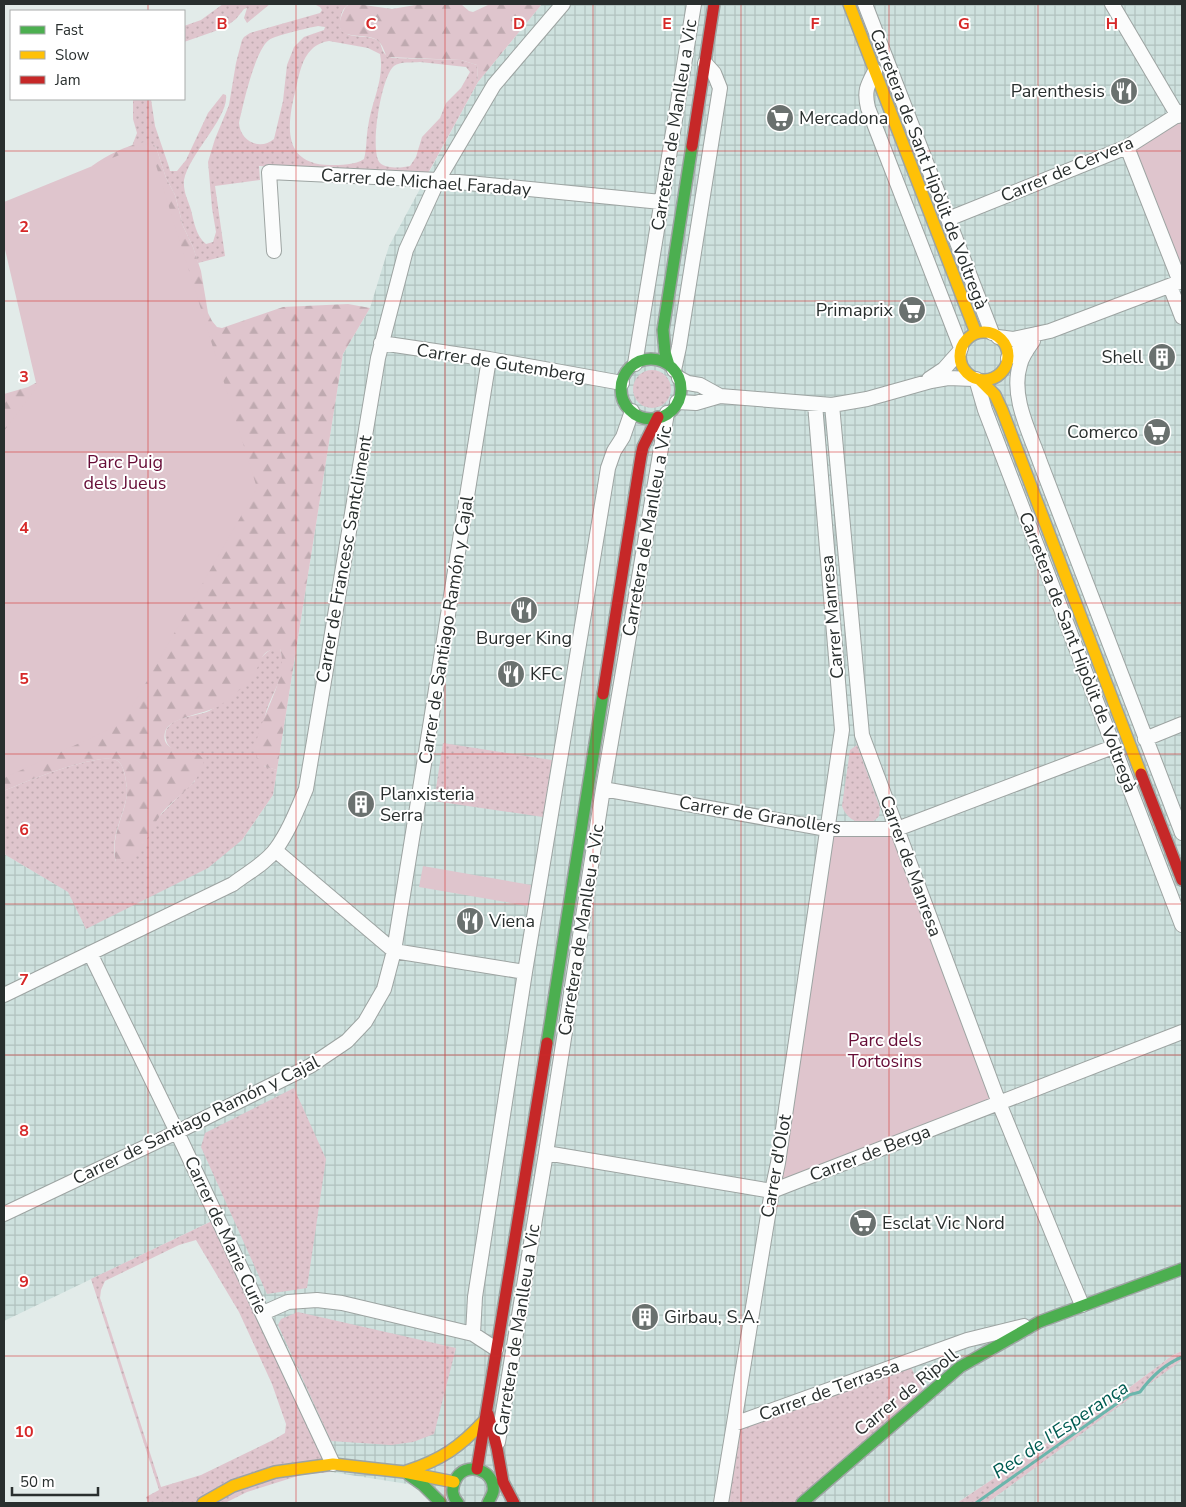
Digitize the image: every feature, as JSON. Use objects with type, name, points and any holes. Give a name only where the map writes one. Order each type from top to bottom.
[{"type":"street","name":"Carrer de Francesc Santcliment","points":[[4,995],[233,884],[264,861],[275,850],[293,820],[306,789],[381,343],[406,250],[438,180],[494,85],[563,4]]},
{"type":"street","name":"Carretera de Manlleu a Vic","points":[[640,362],[661,202],[694,4]]},
{"type":"street","name":"Carretera de Manlleu a Vic","points":[[674,371],[665,352],[663,330],[714,4]]},
{"type":"street","name":"Carretera de Sant Hipòlit de Voltregà","points":[[849,4],[976,333]]},
{"type":"street","name":"Carretera de Sant Hipòlit de Voltregà","points":[[865,4],[995,335]]},
{"type":"street","points":[[1112,4],[1180,114]]},
{"type":"street","points":[[705,64],[714,73],[720,88],[674,371],[681,390],[678,402],[663,415],[647,418],[634,412],[623,398],[622,383],[626,373],[640,362],[657,360],[674,371],[688,383],[700,385],[720,396]]},
{"type":"street","name":"Carretera de Sant Hipòlit de Voltregà","points":[[875,71],[866,88],[865,97],[868,108],[960,349]]},
{"type":"street","name":"Carrer de Cervera","points":[[948,219],[1127,147],[1180,114]]},
{"type":"street","points":[[1127,147],[1177,283],[1182,317]]},
{"type":"street","name":"Carrer de Michael Faraday","points":[[274,251],[269,172],[438,180],[661,202]]},
{"type":"street","points":[[921,383],[944,369],[967,338],[976,333],[984,332],[1012,339],[1050,331],[1177,283]]},
{"type":"street","name":"Carretera de Manlleu a Vic","points":[[640,362],[663,330]]},
{"type":"street","points":[[678,402],[696,403],[720,396],[832,405],[867,399],[921,383],[948,378],[988,380],[996,377],[1007,363],[1033,341],[1050,331]]},
{"type":"street","points":[[995,335],[1006,347],[1007,363]]},
{"type":"street","name":"Carretera de Sant Hipòlit de Voltregà","points":[[1033,341],[1019,365],[1017,386],[1020,404],[1032,441],[1182,833]]},
{"type":"street","name":"Carrer de Gutemberg","points":[[381,343],[489,359],[622,383]]},
{"type":"street","points":[[960,349],[959,358],[962,368],[966,374],[977,379]]},
{"type":"street","name":"Carrer de Santiago Ramón y Cajal","points":[[4,1214],[177,1132],[310,1066],[347,1041],[364,1022],[384,989],[394,951],[489,359]]},
{"type":"street","name":"Carretera de Sant Hipòlit de Voltregà","points":[[1007,363],[1000,392],[1003,412],[1032,441]]},
{"type":"street","name":"Carretera de Sant Hipòlit de Voltregà","points":[[977,379],[995,395],[1003,412],[1182,880]]},
{"type":"street","name":"Carretera de Sant Hipòlit de Voltregà","points":[[977,379],[989,419],[1182,924]]},
{"type":"street","name":"Carrer Manresa","points":[[815,404],[842,730],[827,829]]},
{"type":"street","name":"Carrer de Manresa","points":[[832,405],[862,735],[999,1103],[1082,1305]]},
{"type":"street","name":"Carretera de Manlleu a Vic","points":[[477,1469],[643,447],[634,412]]},
{"type":"street","name":"Carretera de Manlleu a Vic","points":[[473,1334],[475,1297],[525,972],[608,468],[614,451],[623,437],[634,412]]},
{"type":"street","name":"Carretera de Manlleu a Vic","points":[[643,447],[663,415]]},
{"type":"street","name":"Carretera de Manlleu a Vic","points":[[497,1448],[546,1153],[663,415]]},
{"type":"street","points":[[1145,739],[1182,724]]},
{"type":"street","name":"Carrer de Granollers","points":[[603,789],[827,829],[897,829],[1113,747]]},
{"type":"street","name":"Carrer d'Olot","points":[[721,1503],[778,1163],[827,829]]},
{"type":"street","points":[[275,850],[394,951],[525,972]]},
{"type":"street","name":"Carrer de Marie Curie","points":[[90,953],[263,1313],[332,1464]]},
{"type":"street","name":"Carrer de Berga","points":[[772,1191],[1182,1032]]},
{"type":"street","points":[[546,1153],[772,1191]]},
{"type":"street","name":"Carrer de Ripoll","points":[[802,1503],[960,1367],[1039,1322],[1182,1269]]},
{"type":"street","points":[[263,1313],[288,1302],[317,1300],[342,1303],[473,1334],[496,1349]]},
{"type":"street","name":"Carrer de Terrassa","points":[[734,1424],[967,1340],[1039,1322]]},
{"type":"street","name":"Carretera de Manlleu a Vic","points":[[486,1407],[497,1448],[503,1482],[514,1503]]},
{"type":"street","name":"Carretera de Manlleu a Vic","points":[[404,1472],[450,1454],[468,1439],[484,1421]]},
{"type":"street","points":[[204,1503],[233,1486],[275,1472],[332,1464],[404,1472],[454,1482]]},
{"type":"street","points":[[458,1503],[453,1496],[454,1482],[463,1471],[477,1469],[488,1475],[492,1482],[494,1490],[491,1503]]},
{"type":"street","points":[[404,1472],[424,1485],[441,1503]]},
{"type":"shaded area","points":[[542,4],[1182,4],[1182,1351],[1173,1355],[1126,1390],[957,1503],[434,1503],[414,1485],[331,1472],[214,1220],[4,1321],[4,854],[69,892],[86,929],[242,840],[273,795],[343,354],[370,308],[389,246],[478,82]]},
{"type":"shaded area","points":[[1182,1360],[1182,1503],[987,1503],[1178,1362]]},
{"type":"green space","points":[[223,4],[270,4],[247,23],[244,18],[247,8],[224,28],[185,42],[185,26],[201,20]]},
{"type":"green space","points":[[314,4],[352,4],[345,7],[342,13],[340,28],[343,32],[377,40],[385,54],[392,58],[461,60],[477,65],[478,82],[427,175],[259,166],[260,180],[215,186],[225,256],[198,263],[183,226],[175,195],[166,178],[156,147],[154,145],[132,146],[137,133],[133,119],[133,100],[151,100],[155,126],[170,171],[177,171],[186,160],[208,113],[223,94],[226,95],[221,114],[193,159],[184,180],[185,192],[198,233],[206,244],[213,242],[216,232],[208,162],[229,105],[242,40],[250,33],[320,13],[322,10]],"holes":[[[318,26],[325,27],[324,30],[304,37],[294,47],[287,65],[283,101],[274,139],[263,144],[257,144],[247,139],[243,135],[239,123],[250,78],[264,46],[269,40],[278,36]],[[329,41],[368,48],[380,54],[381,73],[367,131],[364,159],[352,164],[330,165],[314,163],[303,158],[295,150],[291,140],[291,115],[301,67],[315,46]],[[420,62],[466,67],[470,72],[461,88],[446,103],[440,118],[422,137],[416,157],[410,166],[399,168],[383,165],[377,156],[376,130],[385,84],[389,73],[397,64]]]},
{"type":"green space","points":[[357,4],[392,9],[421,4],[461,4],[473,12],[490,4],[542,4],[478,82],[477,65],[461,60],[387,57],[377,40],[349,35],[343,32],[340,28],[340,21],[345,8],[349,5]]},
{"type":"green space","points":[[1182,112],[1182,281],[1127,147]]},
{"type":"green space","name":"Parc Puig dels Jueus","points":[[144,142],[156,147],[166,178],[175,195],[183,226],[201,271],[208,313],[217,327],[222,328],[283,307],[348,304],[370,308],[343,354],[277,770],[261,764],[256,751],[257,739],[280,677],[282,663],[280,649],[268,651],[262,657],[250,680],[222,704],[174,722],[168,727],[165,732],[166,743],[172,748],[193,751],[198,754],[204,760],[202,769],[192,784],[159,817],[138,853],[128,861],[116,862],[116,835],[127,794],[124,771],[118,761],[109,759],[96,760],[80,764],[27,781],[4,791],[4,394],[28,387],[49,376],[92,166],[116,151]]},
{"type":"green space","name":"Parc Puig dels Jueus","points":[[149,143],[257,488],[123,723],[4,778],[4,431],[37,387],[4,245],[4,202]]},
{"type":"green space","points":[[652,370],[666,375],[671,389],[666,403],[652,408],[638,403],[633,389],[638,375]]},
{"type":"green space","points":[[272,649],[280,649],[282,659],[280,678],[269,705],[263,728],[264,766],[277,770],[273,795],[242,840],[208,868],[86,929],[68,892],[4,854],[4,791],[62,769],[96,760],[109,759],[118,761],[122,767],[127,790],[114,844],[116,862],[195,781],[192,751],[176,750],[170,747],[166,740],[168,727],[180,719],[209,711],[229,698],[240,688],[261,658]]},
{"type":"green space","points":[[443,743],[552,760],[543,817],[434,801]]},
{"type":"green space","points":[[857,745],[880,808],[879,816],[869,823],[853,820],[842,806],[850,750]]},
{"type":"green space","name":"Parc dels Tortosins","points":[[827,829],[897,829],[999,1103],[772,1191]]},
{"type":"green space","points":[[423,866],[531,885],[528,906],[419,887]]},
{"type":"green space","points":[[294,1088],[326,1159],[307,1288],[267,1294],[201,1147],[205,1133]]},
{"type":"green space","points":[[214,1220],[331,1472],[301,1475],[247,1492],[225,1503],[148,1503],[146,1497],[159,1490],[91,1279]],"holes":[[[196,1240],[239,1312],[272,1384],[286,1424],[285,1433],[201,1475],[161,1487],[100,1298],[105,1281],[179,1245]]]},
{"type":"green space","points":[[298,1312],[456,1348],[434,1434],[413,1442],[391,1445],[331,1441],[278,1325],[281,1319]]},
{"type":"green space","points":[[1182,1351],[1182,1360],[987,1503],[957,1503],[1126,1390],[1173,1355]]},
{"type":"green space","points":[[908,1362],[926,1396],[802,1503],[721,1503],[734,1424]]},
{"type":"waterway","name":"Rec de l'Esperança","points":[[976,1503],[1129,1395],[1140,1392],[1159,1372],[1170,1363],[1182,1357]]},
{"type":"traffic: fast","points":[[669,365],[665,352],[663,330],[692,146]]},
{"type":"traffic: fast","points":[[651,359],[667,364],[672,368],[676,373],[681,389],[676,405],[672,410],[667,414],[651,419],[635,414],[630,410],[626,405],[621,389],[626,373],[630,368],[635,364],[651,359]]},
{"type":"traffic: fast","points":[[547,1043],[603,694]]},
{"type":"traffic: fast","points":[[802,1503],[960,1367],[1039,1322],[1182,1269]]},
{"type":"traffic: fast","points":[[458,1503],[453,1493],[455,1481],[459,1474],[465,1470],[472,1469],[485,1473],[493,1484],[493,1492],[488,1503]]},
{"type":"traffic: fast","points":[[409,1475],[423,1485],[441,1503]]},
{"type":"traffic: slow","points":[[849,4],[976,333]]},
{"type":"traffic: slow","points":[[979,332],[989,332],[998,336],[1004,342],[1008,356],[1004,370],[998,376],[989,380],[979,380],[970,376],[964,370],[960,361],[960,351],[964,342],[970,336],[979,332]]},
{"type":"traffic: slow","points":[[980,380],[995,395],[1002,410],[1141,774]]},
{"type":"traffic: slow","points":[[407,1471],[449,1452],[484,1421]]},
{"type":"traffic: slow","points":[[203,1503],[233,1486],[275,1472],[333,1464],[404,1472],[454,1482]]},
{"type":"traffic: jam","points":[[692,146],[714,4]]},
{"type":"traffic: jam","points":[[603,694],[641,456],[643,447],[658,417]]},
{"type":"traffic: jam","points":[[1141,774],[1182,880]]},
{"type":"traffic: jam","points":[[477,1469],[547,1043]]},
{"type":"traffic: jam","points":[[488,1414],[503,1482],[514,1503]]},
{"type":"place","name":"Parenthesis","points":[[1124,91]]},
{"type":"place","name":"Mercadona","points":[[780,118]]},
{"type":"place","name":"Primaprix","points":[[912,310]]},
{"type":"place","name":"Shell","points":[[1162,357]]},
{"type":"place","name":"Comerco","points":[[1157,432]]},
{"type":"place","name":"Burger King","points":[[524,610]]},
{"type":"place","name":"KFC","points":[[511,674]]},
{"type":"place","name":"Planxisteria Serra","points":[[361,804]]},
{"type":"place","name":"Viena","points":[[470,921]]},
{"type":"place","name":"Esclat Vic Nord","points":[[863,1223]]},
{"type":"place","name":"Girbau, S.A.","points":[[645,1317]]}]
